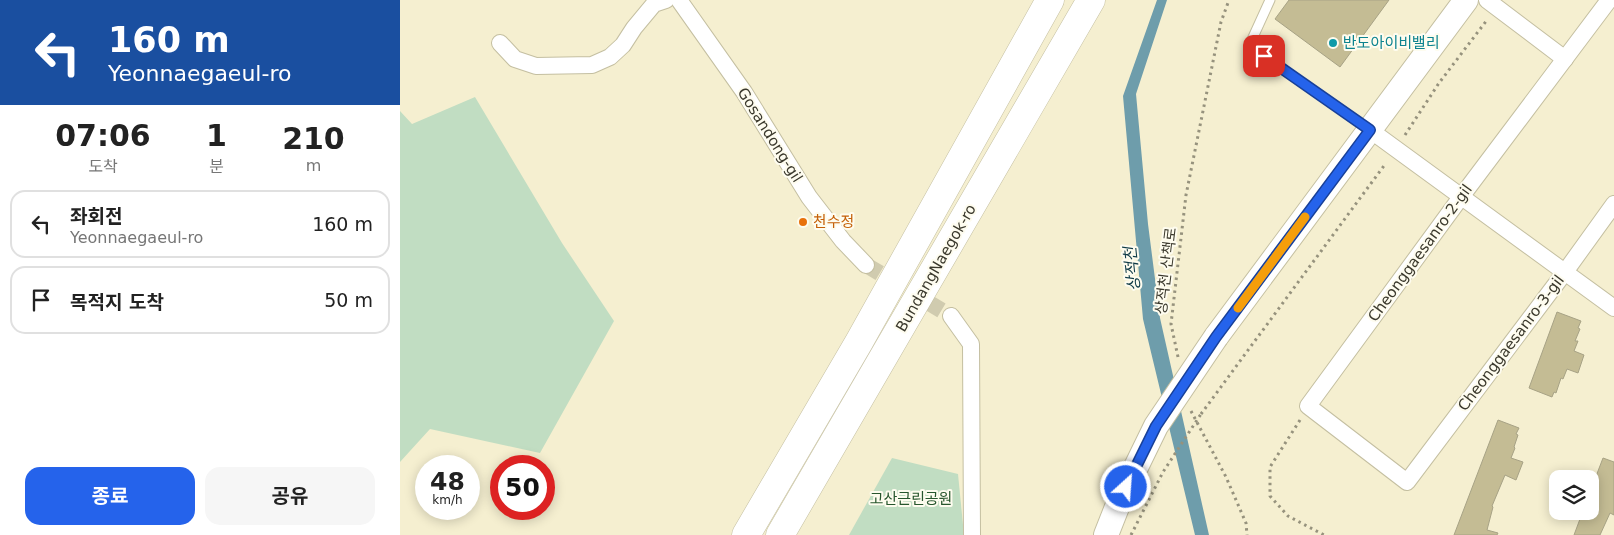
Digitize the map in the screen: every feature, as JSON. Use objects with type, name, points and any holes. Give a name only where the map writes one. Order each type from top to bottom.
[{"type":"highway","name":"BundangNaegok-ro","points":[[746,535],[859,342],[1050,0]]},
{"type":"highway","name":"BundangNaegok-ro","points":[[780,535],[1090,0]]},
{"type":"main road","points":[[1106,535],[1119,502],[1156,426],[1216,337],[1466,0]]},
{"type":"street","points":[[500,43],[515,59],[536,66],[592,65],[610,56],[624,45],[634,28],[654,4],[666,0]]},
{"type":"street","name":"Gosandong-gil","points":[[679,0],[744,92],[809,198],[842,241],[866,265]]},
{"type":"street","name":"Cheonggaesanro-2-gil","points":[[1308,406],[1608,0]]},
{"type":"street","points":[[1492,4],[1565,59]]},
{"type":"street","points":[[1370,130],[1614,308]]},
{"type":"street","name":"Cheonggaesanro-3-gil","points":[[1308,406],[1408,482],[1614,204]]},
{"type":"street","points":[[951,316],[970,344],[972,535]]},
{"type":"lane","points":[[1270,0],[1249,46],[1370,130]]},
{"type":"path","name":"상적천 산책로","points":[[1179,360],[1171,324],[1186,195],[1221,22],[1229,0]]},
{"type":"path","points":[[1131,535],[1164,472],[1201,414],[1396,149],[1492,4]]},
{"type":"path","points":[[1189,405],[1191,414],[1226,477],[1246,523],[1247,535]]},
{"type":"path","points":[[1308,406],[1270,467],[1270,496],[1288,516],[1324,535]]},
{"type":"green space","points":[[475,97],[562,243],[614,321],[540,453],[430,429],[400,462],[400,111],[412,124]]},
{"type":"green space","name":"고산근린공원","points":[[892,458],[958,474],[964,535],[849,535]]},
{"type":"water","points":[[1157,0],[1167,0],[1136,94],[1148,224],[1160,318],[1209,535],[1195,535],[1143,319],[1123,96]]},
{"type":"building","name":"반도아이비밸리","points":[[1289,0],[1389,0],[1340,67],[1275,19]]},
{"type":"building","points":[[1557,312],[1581,321],[1575,341],[1578,341],[1574,351],[1584,355],[1578,373],[1567,369],[1563,379],[1561,378],[1556,393],[1554,392],[1552,397],[1529,388]]},
{"type":"building","points":[[1498,420],[1519,428],[1511,458],[1523,462],[1516,480],[1505,475],[1492,506],[1487,530],[1498,533],[1497,535],[1454,535]]},
{"type":"building","points":[[1603,458],[1614,462],[1614,515],[1610,513],[1600,535],[1574,535],[1580,520],[1599,520],[1598,470]]},
{"type":"tunnel","points":[[866,265],[951,316]]},
{"type":"slow traffic","points":[[1238,308],[1305,217]]},
{"type":"place","name":"반도아이비밸리","points":[[1333,43]]},
{"type":"place","name":"천수정","points":[[803,222]]},
{"type":"route","points":[[1126,487],[1156,426],[1216,337],[1370,130],[1264,56]]},
{"type":"water label","name":"상적천","points":[[1132,269]]}]
